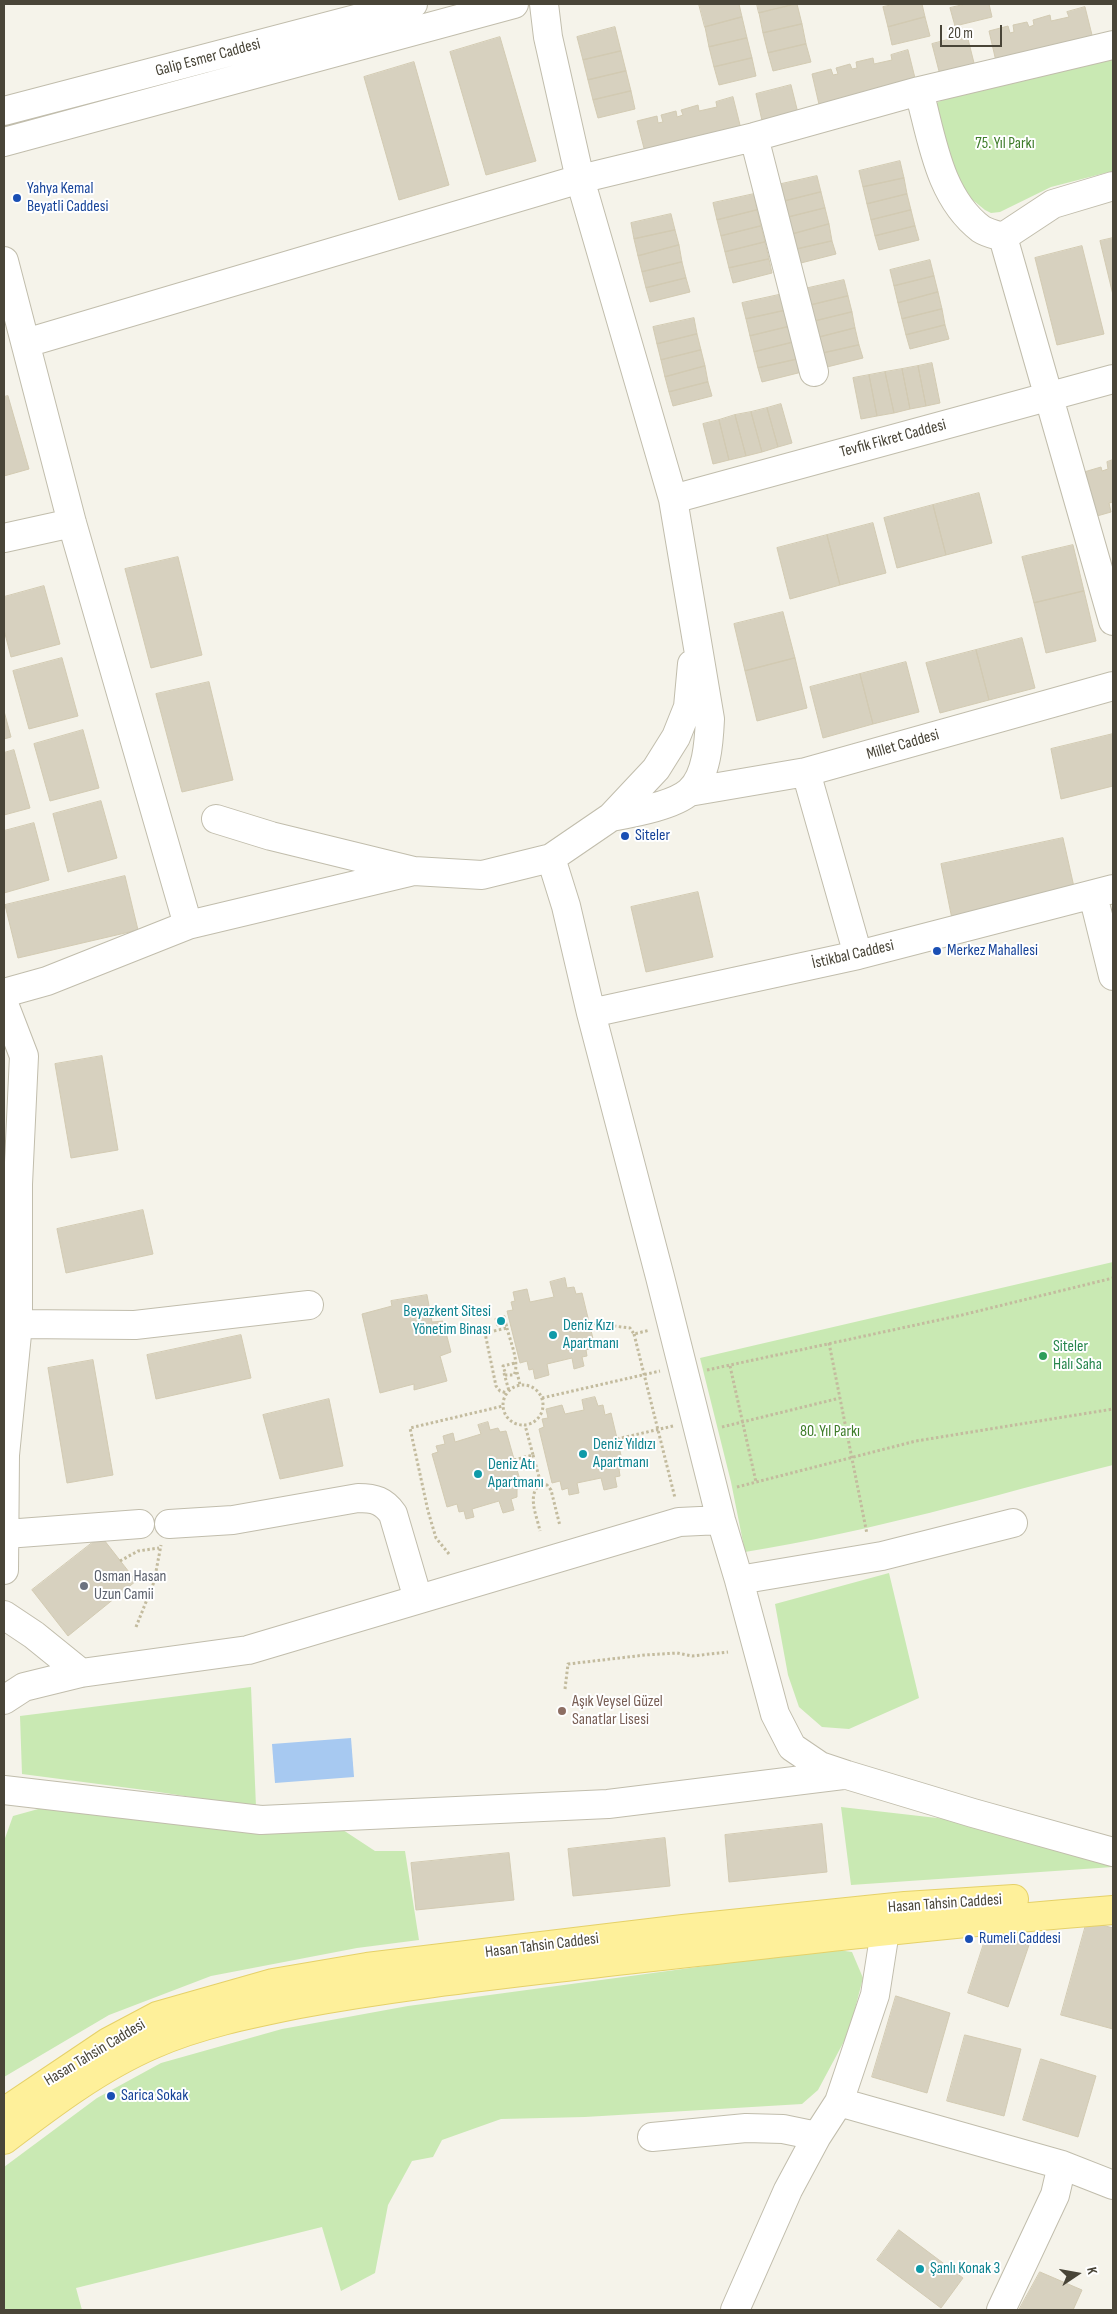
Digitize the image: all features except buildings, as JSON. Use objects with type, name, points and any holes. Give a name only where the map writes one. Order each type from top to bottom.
[{"type":"main road","name":"Hasan Tahsin Caddesi","points":[[4,2112],[108,2042],[157,2016],[274,1983],[367,1967],[683,1929],[905,1906],[1113,1892]]},
{"type":"main road","name":"Hasan Tahsin Caddesi","points":[[4,2140],[38,2114],[116,2063],[153,2044],[202,2026],[263,2011],[366,1992],[467,1978],[971,1921],[1113,1910]]},
{"type":"street","name":"Galip Esmer Caddesi","points":[[4,111],[413,4]]},
{"type":"street","points":[[4,142],[514,4]]},
{"type":"street","points":[[544,4],[548,37],[580,179],[673,499],[695,620],[710,719],[709,748],[703,771],[690,792]]},
{"type":"street","points":[[26,343],[580,179],[754,137],[918,91],[1113,45]]},
{"type":"street","points":[[918,91],[943,178],[952,196],[982,230],[1003,238]]},
{"type":"street","points":[[754,137],[814,372]]},
{"type":"street","points":[[1003,238],[1053,204],[1113,186]]},
{"type":"street","points":[[1003,238],[1113,621]]},
{"type":"street","points":[[4,261],[72,523],[188,925]]},
{"type":"street","name":"Tevfik Fikret Caddesi","points":[[673,499],[1113,379]]},
{"type":"street","points":[[4,538],[72,523]]},
{"type":"street","points":[[216,819],[271,836],[414,871],[482,875],[551,858],[611,817],[656,768],[676,737],[688,707],[695,620]]},
{"type":"street","name":"Millet Caddesi","points":[[611,817],[649,809],[690,792],[806,772],[1113,686]]},
{"type":"street","points":[[806,772],[858,955]]},
{"type":"street","points":[[551,858],[566,906],[591,1014],[721,1520],[775,1714],[792,1746],[820,1766],[847,1775],[1113,1852]]},
{"type":"street","points":[[4,993],[47,981],[188,925],[414,871]]},
{"type":"street","points":[[1103,892],[1113,976]]},
{"type":"street","name":"İstikbal Caddesi","points":[[591,1014],[858,955],[1103,892]]},
{"type":"street","points":[[4,1004],[24,1056],[11,1183],[18,1324],[4,1455],[6,1534],[4,1570]]},
{"type":"street","points":[[18,1324],[135,1325],[309,1305]]},
{"type":"street","points":[[164,1536],[233,1520],[358,1498],[371,1498],[385,1503],[393,1514],[418,1598]]},
{"type":"street","points":[[4,1700],[24,1687],[81,1673],[248,1650],[418,1598],[680,1522],[721,1520]]},
{"type":"street","points":[[739,1580],[882,1556],[1013,1523]]},
{"type":"street","points":[[6,1534],[140,1524]]},
{"type":"street","points":[[4,1615],[34,1634],[81,1673]]},
{"type":"street","points":[[4,1790],[261,1820],[608,1804],[847,1775]]},
{"type":"street","points":[[735,2310],[788,2190],[817,2136],[839,2102],[874,1995],[885,1931]]},
{"type":"street","points":[[839,2102],[1062,2165],[1113,2185]]},
{"type":"street","points":[[652,2137],[746,2128],[784,2129],[817,2136]]},
{"type":"street","points":[[1001,2310],[1055,2195],[1062,2165]]},
{"type":"path","points":[[704,1370],[730,1366],[962,1315],[1113,1278]]},
{"type":"path","points":[[589,1323],[630,1328],[634,1334],[675,1499]]},
{"type":"path","points":[[515,1363],[503,1366],[508,1392],[503,1406],[508,1418],[513,1422],[525,1425],[540,1416],[543,1404],[542,1398],[535,1388],[520,1385],[508,1392],[500,1391],[496,1386],[485,1333],[507,1326],[520,1385]]},
{"type":"path","points":[[634,1334],[656,1329]]},
{"type":"path","points":[[829,1343],[867,1535]]},
{"type":"path","points":[[730,1366],[756,1482]]},
{"type":"path","points":[[504,1373],[509,1376],[514,1375],[516,1369]]},
{"type":"path","points":[[542,1398],[666,1370]]},
{"type":"path","points":[[718,1428],[840,1398]]},
{"type":"path","points":[[450,1554],[436,1538],[410,1428],[503,1406]]},
{"type":"path","points":[[732,1488],[916,1441],[1113,1409]]},
{"type":"path","points":[[525,1425],[541,1484]]},
{"type":"path","points":[[617,1439],[679,1425]]},
{"type":"path","points":[[514,1460],[533,1455]]},
{"type":"path","points":[[540,1531],[532,1495],[535,1488],[541,1484],[547,1485],[551,1490],[560,1526]]},
{"type":"path","points":[[120,1561],[164,1536]]},
{"type":"path","points":[[136,1627],[154,1582],[164,1536]]},
{"type":"path","points":[[565,1689],[568,1664],[645,1655],[677,1653],[703,1655],[728,1652]]},
{"type":"green space","name":"75. Yıl Parkı","points":[[1113,53],[1113,171],[1051,187],[1000,212],[991,213],[958,188],[934,104],[945,99]]},
{"type":"green space","name":"80. Yıl Parkı","points":[[1113,1262],[1113,1465],[884,1524],[745,1552],[731,1482],[700,1358]]},
{"type":"green space","points":[[889,1573],[919,1698],[849,1729],[822,1727],[799,1707],[788,1675],[775,1604]]},
{"type":"green space","points":[[251,1687],[256,1807],[22,1774],[20,1716]]},
{"type":"green space","points":[[49,1806],[178,1824],[343,1830],[375,1851],[405,1851],[419,1940],[357,1948],[211,1976],[109,2015],[4,2077],[4,1841],[13,1816]]},
{"type":"green space","points":[[841,1807],[972,1822],[1113,1861],[1113,1867],[851,1885]]},
{"type":"green space","points":[[831,1949],[852,1952],[863,1978],[849,2032],[818,2090],[802,2104],[585,2117],[501,2119],[442,2140],[433,2157],[412,2161],[388,2205],[375,2273],[341,2291],[322,2227],[76,2288],[82,2310],[4,2310],[4,2167],[97,2098],[161,2063],[282,2029],[408,2006]]},
{"type":"water","points":[[351,1738],[354,1777],[275,1783],[272,1744]]},
{"type":"place","name":"Yahya Kemal Beyatli Caddesi","points":[[17,198]]},
{"type":"place","name":"Siteler","points":[[625,836]]},
{"type":"place","name":"Merkez Mahallesi","points":[[937,951]]},
{"type":"place","name":"Beyazkent Sitesi Yönetim Binası","points":[[501,1321]]},
{"type":"place","name":"Deniz Kızı Apartmanı","points":[[553,1335]]},
{"type":"place","name":"Siteler Halı Saha","points":[[1043,1356]]},
{"type":"place","name":"Deniz Yıldızı Apartmanı","points":[[583,1454]]},
{"type":"place","name":"Deniz Atı Apartmanı","points":[[478,1474]]},
{"type":"place","name":"Osman Hasan Uzun Camii","points":[[84,1586]]},
{"type":"place","name":"Aşık Veysel Güzel Sanatlar Lisesi","points":[[562,1711]]},
{"type":"place","name":"Rumeli Caddesi","points":[[969,1939]]},
{"type":"place","name":"Sarica Sokak","points":[[111,2096]]},
{"type":"place","name":"Şanlı Konak 3","points":[[920,2269]]}]
